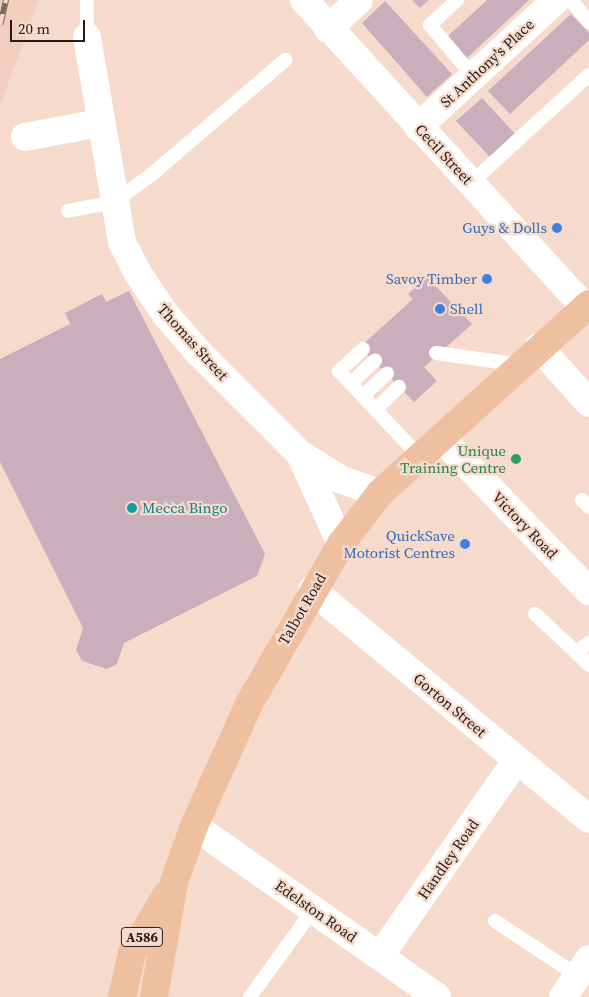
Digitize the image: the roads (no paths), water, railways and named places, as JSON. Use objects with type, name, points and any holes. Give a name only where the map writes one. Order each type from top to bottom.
[{"type":"main road","name":"Talbot Road","points":[[154,997],[174,882],[194,826],[249,704],[312,590],[341,544],[380,493],[587,306]]},
{"type":"main road","name":"Talbot Road","points":[[122,997],[132,953],[174,882]]},
{"type":"street","name":"Cecil Street","points":[[304,0],[328,29],[418,127],[587,306]]},
{"type":"street","points":[[328,29],[359,0]]},
{"type":"street","name":"St Anthony's Place","points":[[418,127],[556,0]]},
{"type":"street","name":"Thomas Street","points":[[87,37],[100,123],[122,242],[137,272],[166,315],[300,454],[342,480],[380,493]]},
{"type":"street","points":[[25,137],[100,123]]},
{"type":"street","points":[[530,356],[589,403]]},
{"type":"street","name":"Victory Road","points":[[441,438],[589,591]]},
{"type":"street","name":"Thomas Street","points":[[300,454],[341,544]]},
{"type":"street","name":"Gorton Street","points":[[312,590],[516,761],[589,819]]},
{"type":"street","name":"Handley Road","points":[[380,956],[516,761]]},
{"type":"street","name":"Edelston Road","points":[[194,826],[437,997]]},
{"type":"lane","points":[[87,0],[87,37]]},
{"type":"lane","points":[[457,0],[430,25],[473,76]]},
{"type":"lane","points":[[571,0],[589,22]]},
{"type":"lane","points":[[68,211],[114,202],[150,175],[285,60]]},
{"type":"lane","points":[[471,183],[589,74]]},
{"type":"lane","points":[[363,350],[339,372],[420,456]]},
{"type":"lane","points":[[436,353],[530,356]]},
{"type":"lane","points":[[351,384],[375,361]]},
{"type":"lane","points":[[363,396],[387,374]]},
{"type":"lane","points":[[376,409],[399,387]]},
{"type":"lane","points":[[535,614],[589,664]]},
{"type":"lane","points":[[576,652],[589,643]]},
{"type":"lane","points":[[256,995],[313,910]]},
{"type":"lane","points":[[495,921],[576,978]]},
{"type":"railway","points":[[0,25],[6,0]]},
{"type":"place","name":"Guys & Dolls","points":[[557,228]]},
{"type":"place","name":"Savoy Timber","points":[[487,279]]},
{"type":"place","name":"Shell","points":[[440,309]]},
{"type":"place","name":"Unique Training Centre","points":[[516,459]]},
{"type":"place","name":"Mecca Bingo","points":[[132,508]]},
{"type":"place","name":"QuickSave Motorist Centres","points":[[465,544]]}]
